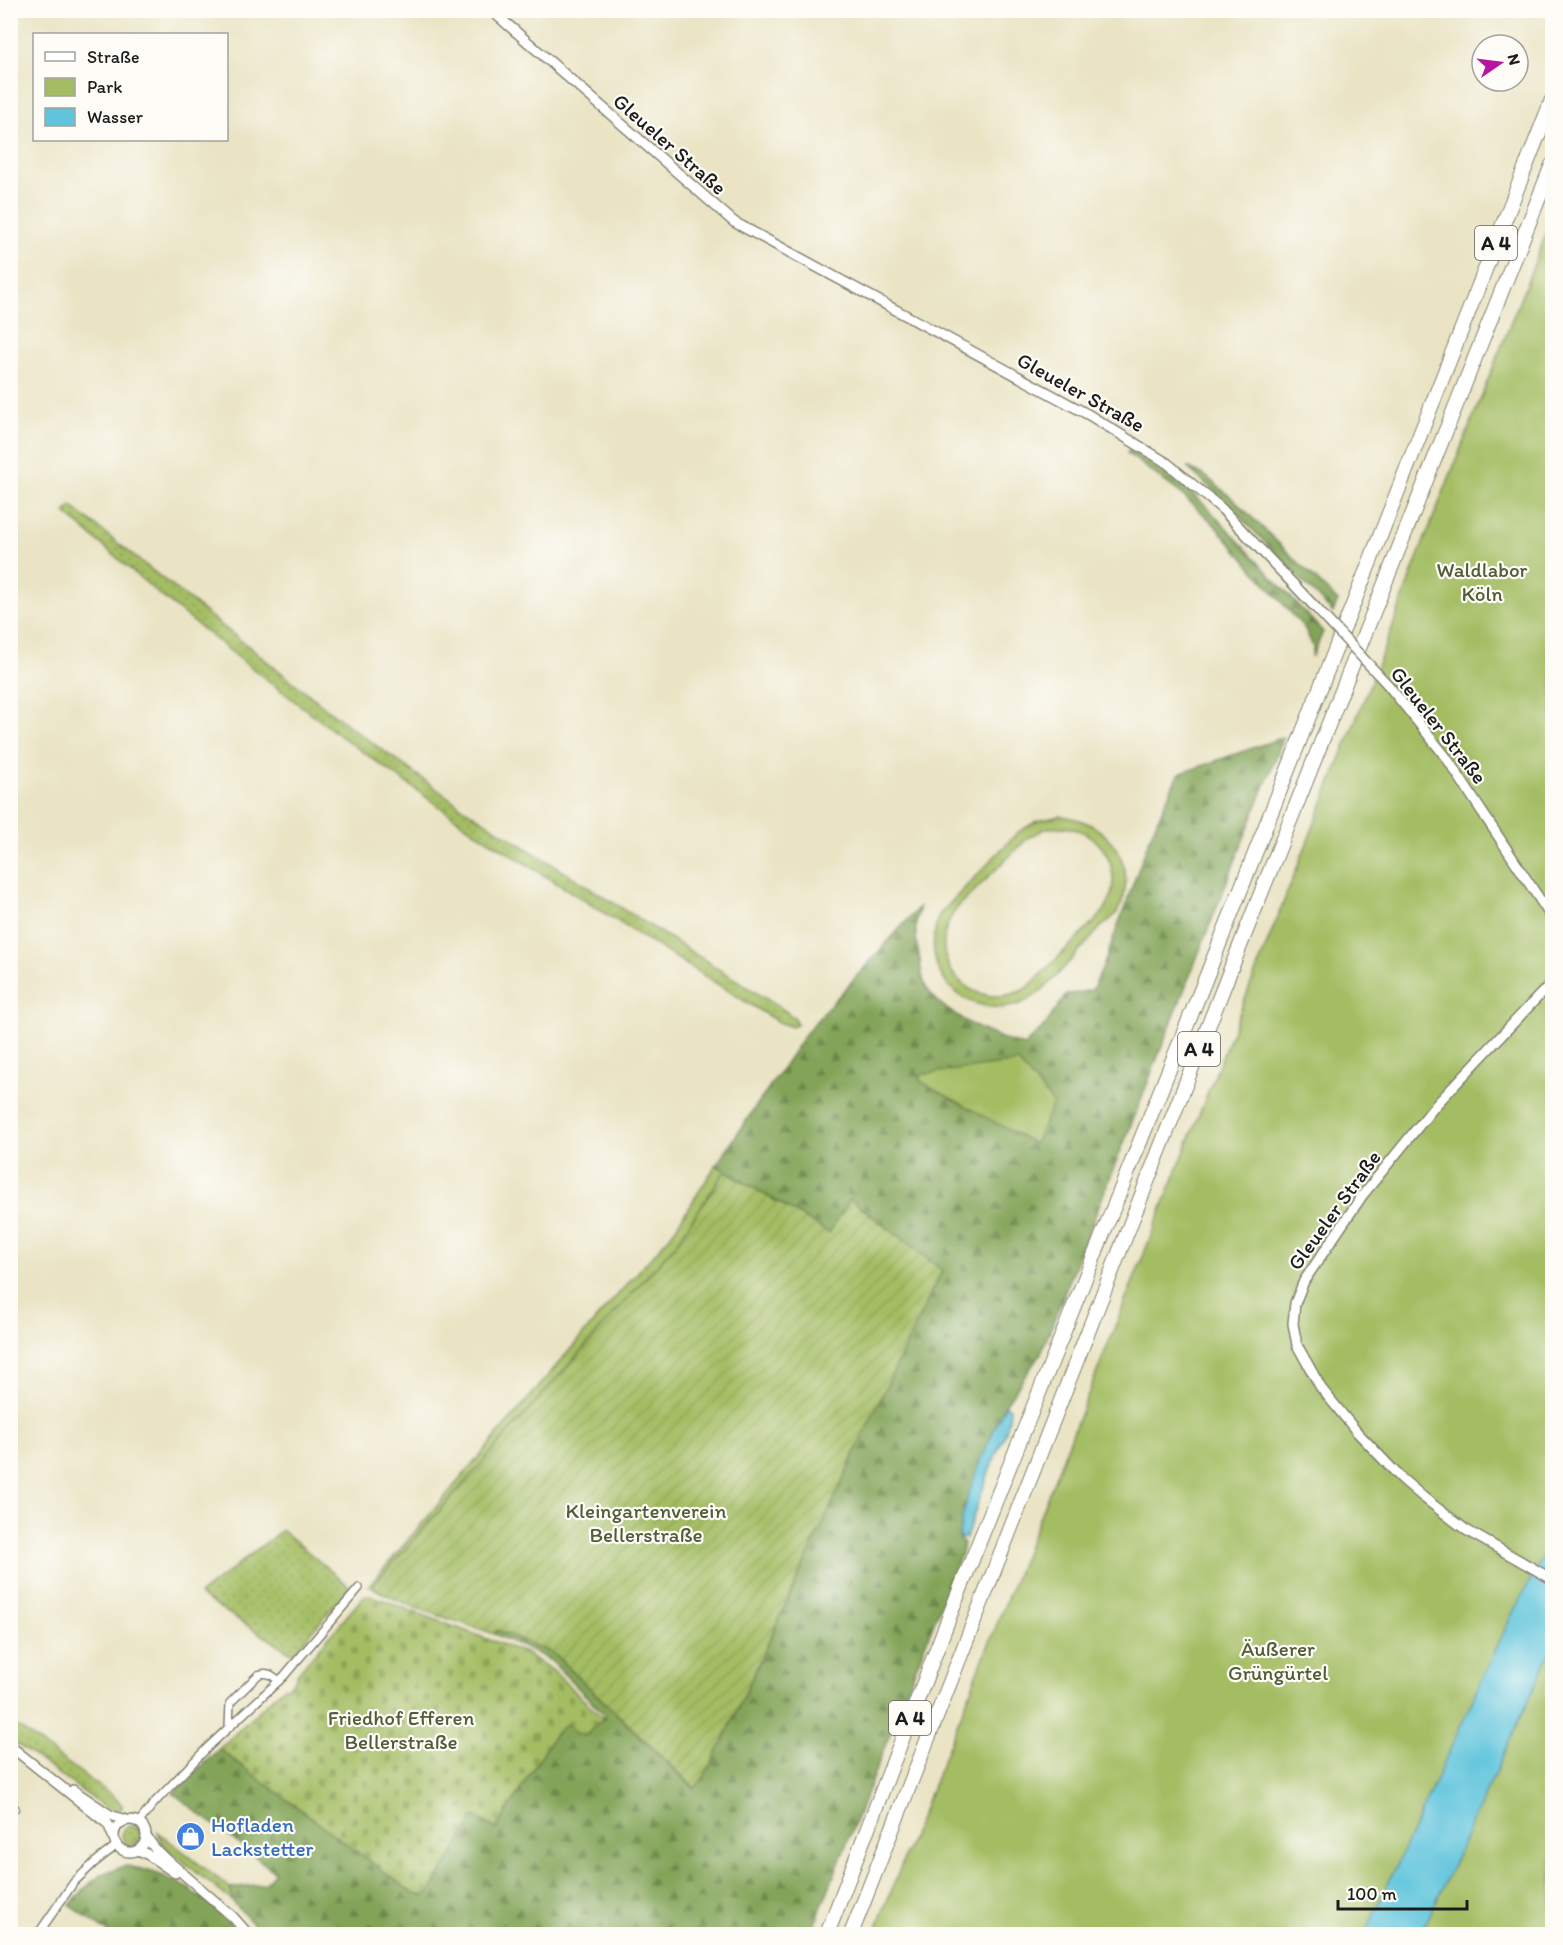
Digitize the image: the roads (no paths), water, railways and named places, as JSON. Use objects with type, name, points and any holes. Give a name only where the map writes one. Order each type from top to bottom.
[{"type":"highway","name":"A 4","points":[[827,1935],[959,1592],[1205,981],[1552,100]]},
{"type":"highway","name":"A 4","points":[[851,1935],[1228,976],[1552,165]]},
{"type":"street","name":"Gleueler Straße","points":[[491,10],[734,222],[1089,415],[1167,463],[1222,509],[1388,686],[1446,757],[1552,918]]},
{"type":"street","name":"Gleueler Straße","points":[[1552,982],[1435,1106],[1362,1196],[1310,1271],[1298,1293],[1294,1314],[1294,1335],[1303,1359],[1321,1388],[1357,1432],[1423,1497],[1466,1530],[1552,1579]]},
{"type":"street","points":[[139,1822],[155,1802],[229,1727],[279,1681],[359,1588]]},
{"type":"street","points":[[229,1727],[230,1703],[241,1690],[263,1673],[268,1673],[279,1681]]},
{"type":"street","points":[[10,1746],[108,1814],[115,1818],[139,1822],[157,1851],[221,1905],[248,1935]]},
{"type":"street","points":[[48,1774],[108,1824],[124,1851],[138,1850],[152,1857],[221,1905]]},
{"type":"street","points":[[38,1935],[74,1882],[116,1841],[116,1829],[126,1820]]},
{"type":"street","points":[[138,1850],[147,1838]]},
{"type":"water","points":[[1005,1405],[1010,1408],[1006,1429],[966,1538],[959,1538],[971,1487]]},
{"type":"water","points":[[1552,1540],[1552,1649],[1421,1934],[1365,1934],[1513,1612]]},
{"type":"place","name":"Hofladen Lackstetter","points":[[190,1836]]},
{"type":"park label","name":"Waldlabor Köln","points":[[1482,581]]},
{"type":"park label","name":"Kleingartenverein Bellerstraße","points":[[646,1522]]},
{"type":"park label","name":"Äußerer Grüngürtel","points":[[1278,1660]]},
{"type":"park label","name":"Friedhof Efferen Bellerstraße","points":[[401,1729]]}]
